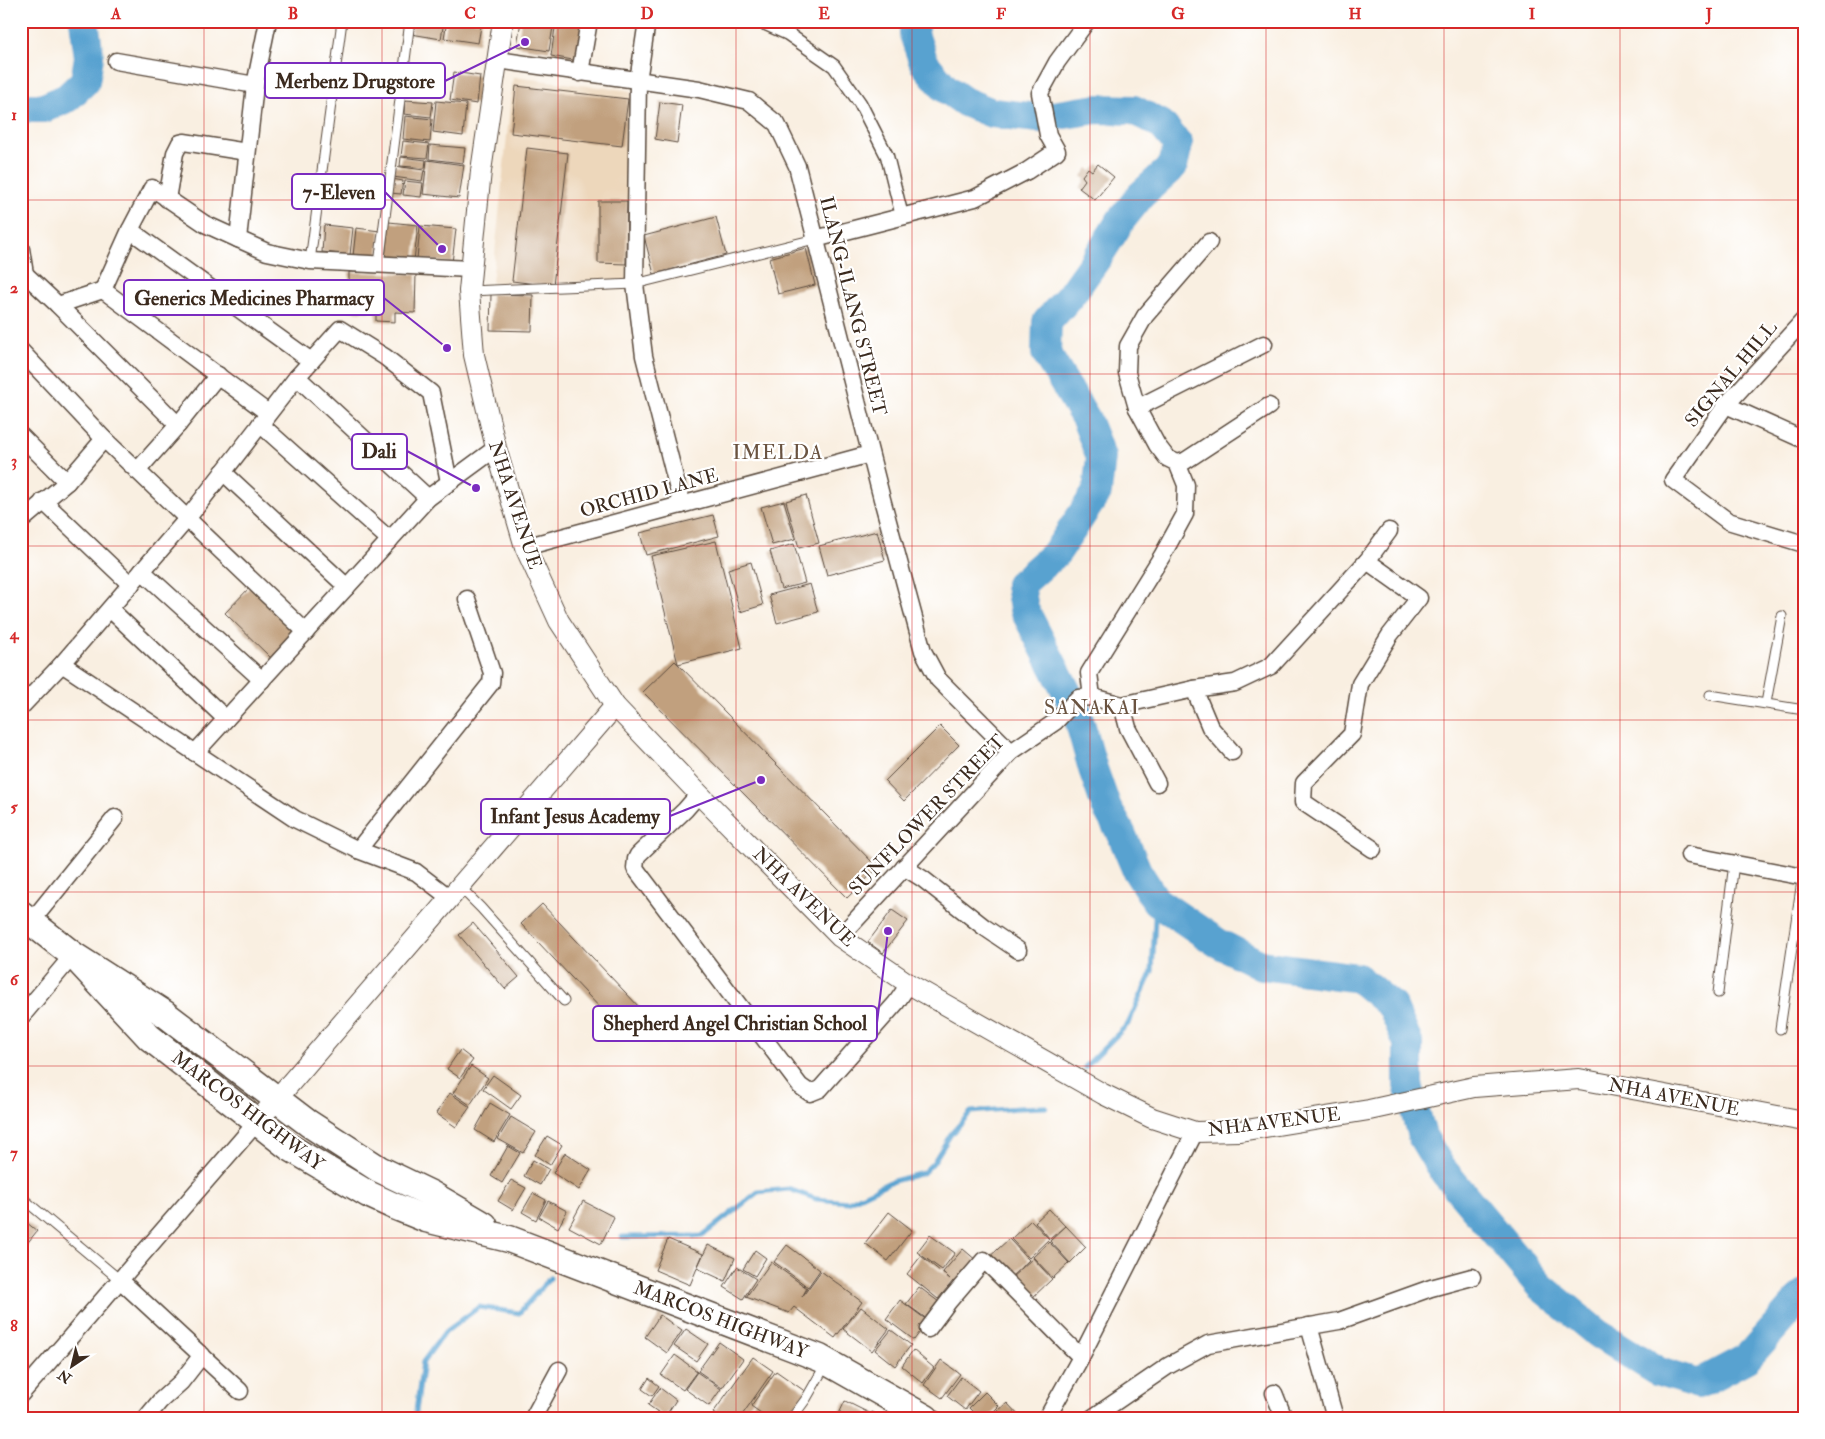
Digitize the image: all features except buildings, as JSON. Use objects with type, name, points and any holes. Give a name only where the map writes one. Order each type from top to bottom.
[{"type":"main road","name":"MARCOS HIGHWAY","points":[[26,918],[73,955],[166,1014],[308,1123],[379,1169],[431,1194],[509,1239]]},
{"type":"main road","name":"MARCOS HIGHWAY","points":[[73,955],[149,1037],[257,1122],[310,1160],[394,1206],[426,1219],[509,1239],[828,1362],[920,1416]]},
{"type":"street","points":[[238,238],[255,85],[268,21]]},
{"type":"street","name":"NHA AVENUE","points":[[503,21],[481,171],[469,291],[474,354],[496,448],[525,547],[559,622],[615,706],[840,937],[909,984],[1103,1094],[1152,1118],[1195,1132],[1240,1130],[1369,1110],[1474,1087],[1579,1079],[1804,1121]]},
{"type":"street","points":[[580,73],[589,21]]},
{"type":"street","points":[[647,21],[638,81],[635,284],[644,356],[682,505]]},
{"type":"street","points":[[759,21],[788,34],[834,66],[860,103],[887,156],[902,216]]},
{"type":"street","points":[[815,239],[975,198],[1027,171],[1057,151],[1048,135],[1040,93],[1057,62],[1087,21]]},
{"type":"street","name":"ILANG-ILANG STREET","points":[[498,60],[699,89],[749,102],[777,124],[797,166],[870,454],[923,651],[938,679],[1011,752]]},
{"type":"street","points":[[116,61],[255,85]]},
{"type":"street","points":[[167,199],[174,154],[180,143],[184,142],[247,152]]},
{"type":"street","points":[[58,305],[104,290],[130,230],[152,188],[205,224],[267,252],[310,261],[470,269]]},
{"type":"street","points":[[130,230],[312,361]]},
{"type":"street","points":[[1209,242],[1145,316],[1128,346],[1127,373],[1137,408],[1157,445],[1167,458],[1177,463],[1186,485],[1185,514],[1162,556],[1089,673],[1085,698],[1122,704],[1194,689],[1235,683],[1271,666],[1367,561],[1389,531]]},
{"type":"street","points":[[21,249],[23,276],[58,305],[178,425]]},
{"type":"street","points":[[104,290],[218,375],[390,540]]},
{"type":"street","name":"SIGNAL HILL","points":[[1803,322],[1726,405],[1674,480],[1728,521],[1804,544]]},
{"type":"street","points":[[21,708],[62,664],[186,519],[297,377],[340,329],[385,358],[431,393],[449,482]]},
{"type":"street","points":[[1137,408],[1264,344]]},
{"type":"street","points":[[21,351],[104,439],[306,632]]},
{"type":"street","points":[[137,471],[178,425],[218,375]]},
{"type":"street","points":[[297,377],[428,498]]},
{"type":"street","points":[[1726,405],[1804,440]]},
{"type":"street","points":[[1177,463],[1184,461],[1269,406]]},
{"type":"street","points":[[21,436],[67,482]]},
{"type":"street","points":[[21,521],[67,482],[104,439]]},
{"type":"street","points":[[195,754],[428,498],[496,448]]},
{"type":"street","name":"ORCHID LANE","points":[[525,547],[870,454]]},
{"type":"street","points":[[223,472],[347,587]]},
{"type":"street","points":[[43,501],[131,584]]},
{"type":"street","points":[[1367,561],[1419,598],[1390,635],[1360,684],[1352,734],[1304,783],[1303,802],[1373,849]]},
{"type":"street","points":[[142,571],[262,680]]},
{"type":"street","points":[[358,850],[491,683],[492,673],[467,599]]},
{"type":"street","points":[[110,609],[226,719]]},
{"type":"street","points":[[62,664],[195,754],[296,819],[358,850],[416,872],[455,893]]},
{"type":"street","points":[[1194,689],[1210,727],[1232,752]]},
{"type":"street","name":"SUNFLOWER STREET","points":[[840,937],[1011,752],[1055,722],[1085,698]]},
{"type":"street","points":[[1122,704],[1128,728],[1156,783]]},
{"type":"street","points":[[21,1394],[615,706]]},
{"type":"street","points":[[699,794],[638,855],[635,868],[800,1086],[810,1093],[820,1089],[896,1002],[909,984]]},
{"type":"street","points":[[26,918],[115,818]]},
{"type":"street","points":[[1689,855],[1803,876]]},
{"type":"street","points":[[904,867],[1018,950]]},
{"type":"street","points":[[21,1017],[73,955]]},
{"type":"street","points":[[1047,1418],[1081,1356],[1195,1132]]},
{"type":"street","points":[[928,1329],[984,1260],[1081,1356]]},
{"type":"street","points":[[1092,1418],[1168,1366],[1208,1344],[1339,1321],[1432,1288],[1472,1278]]},
{"type":"street","points":[[120,1280],[240,1391]]},
{"type":"street","points":[[1309,1326],[1335,1418]]},
{"type":"street","points":[[146,1418],[160,1401],[181,1382],[202,1355]]},
{"type":"street","points":[[533,1418],[559,1370]]},
{"type":"street","points":[[1274,1393],[1284,1418]]},
{"type":"lane","points":[[310,261],[342,21]]},
{"type":"lane","points":[[380,264],[410,21]]},
{"type":"lane","points":[[469,291],[635,284],[815,239]]},
{"type":"lane","points":[[1766,703],[1782,616]]},
{"type":"lane","points":[[1710,695],[1804,710]]},
{"type":"lane","points":[[1718,993],[1734,863]]},
{"type":"lane","points":[[1780,1029],[1803,876]]},
{"type":"lane","points":[[455,893],[481,908],[564,1001]]},
{"type":"lane","points":[[21,1196],[120,1280]]},
{"type":"lane","points":[[792,1418],[806,1399],[828,1362]]},
{"type":"shaded area","points":[[513,77],[632,91],[627,282],[492,283]]},
{"type":"waterway","points":[[21,108],[44,108],[67,98],[85,81],[89,57],[84,21]]},
{"type":"waterway","points":[[914,21],[914,34],[924,63],[945,88],[965,102],[992,113],[1039,118],[1097,109],[1134,110],[1161,124],[1178,144],[1173,166],[1141,195],[1121,220],[1070,296],[1047,322],[1046,353],[1086,419],[1101,457],[1097,492],[1057,552],[1020,585],[1024,609],[1077,712],[1093,769],[1106,806],[1121,833],[1137,871],[1156,901],[1218,943],[1261,965],[1358,978],[1392,1006],[1408,1043],[1408,1085],[1422,1136],[1441,1168],[1540,1286],[1598,1334],[1659,1372],[1698,1384],[1747,1358],[1804,1294]]},
{"type":"waterway","points":[[1085,1067],[1128,1024],[1152,971],[1156,901]]},
{"type":"waterway","points":[[622,1237],[702,1236],[758,1192],[789,1189],[816,1199],[848,1202],[890,1182],[923,1173],[933,1163],[951,1134],[971,1112],[1046,1107]]},
{"type":"waterway","points":[[415,1418],[423,1362],[444,1333],[479,1307],[519,1313],[550,1278]]},
{"type":"place","name":"Merbenz Drugstore","points":[[525,42]]},
{"type":"place","name":"7-Eleven","points":[[442,249]]},
{"type":"place","name":"Generics Medicines Pharmacy","points":[[447,348]]},
{"type":"place","name":"Dali","points":[[476,488]]},
{"type":"place","name":"Infant Jesus Academy","points":[[761,780]]},
{"type":"place","name":"Shepherd Angel Christian School","points":[[888,931]]},
{"type":"district","name":"IMELDA","points":[[778,452]]},
{"type":"district","name":"SANAKAI","points":[[1092,707]]}]
